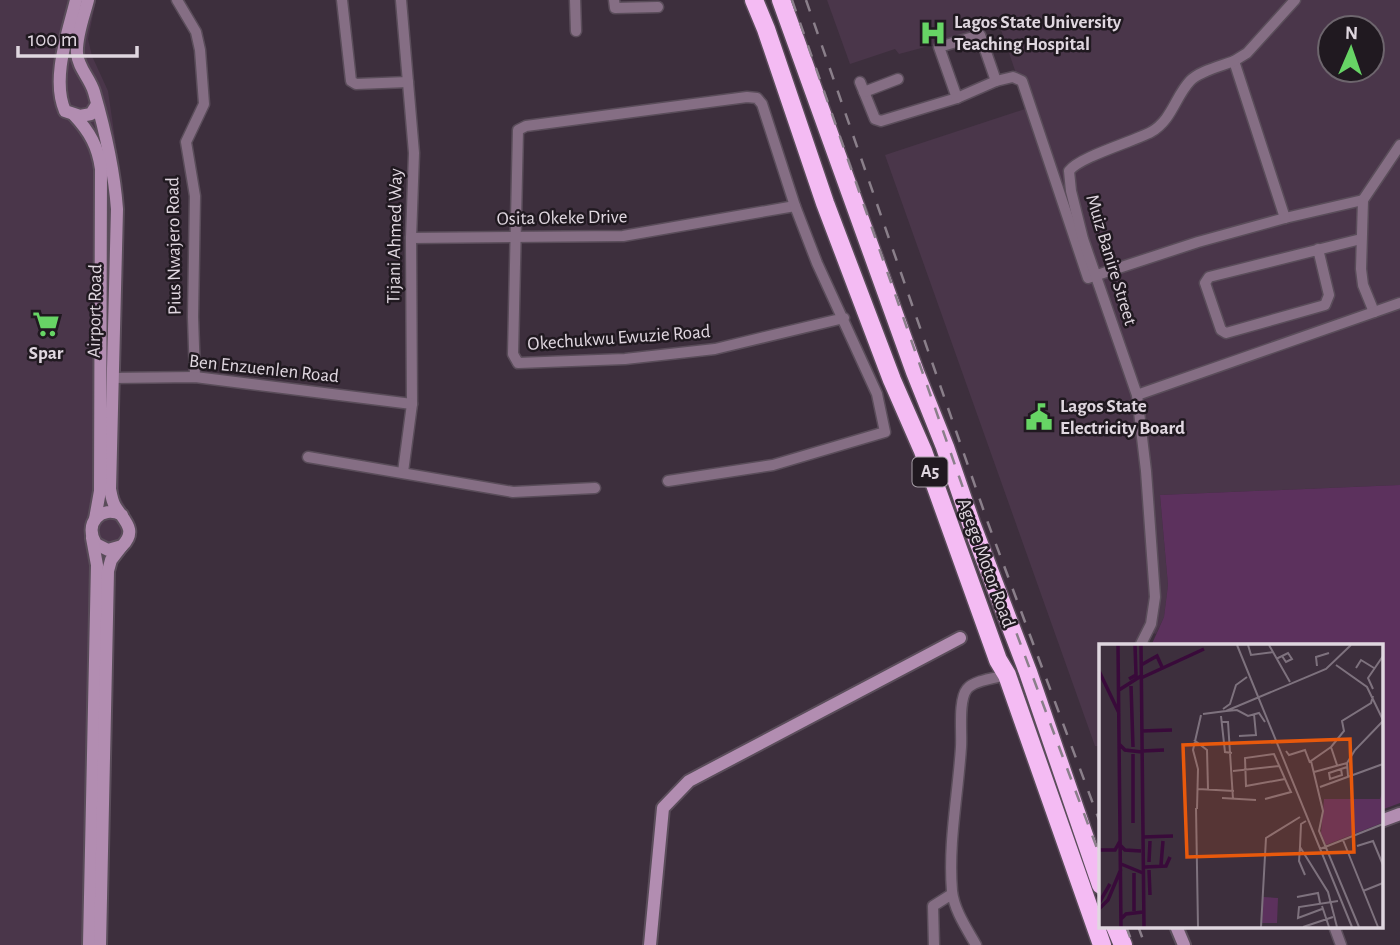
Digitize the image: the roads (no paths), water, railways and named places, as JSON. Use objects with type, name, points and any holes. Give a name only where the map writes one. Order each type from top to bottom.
[{"type":"highway","name":"Agege Motor Road","points":[[754,0],[825,202],[892,380],[923,451],[998,660],[1007,675],[1102,945]]},
{"type":"highway","name":"Agege Motor Road","points":[[781,0],[915,372],[1028,672],[1099,879]]},
{"type":"highway","points":[[892,380],[915,372]]},
{"type":"highway","points":[[1116,928],[1123,945]]},
{"type":"main road","points":[[76,0],[63,59],[60,100],[65,111],[86,116],[92,114],[96,106],[94,91],[79,64],[77,47],[88,0]]},
{"type":"main road","points":[[60,86],[70,76],[76,74],[86,77]]},
{"type":"main road","name":"Airport Road","points":[[96,106],[110,153],[117,209],[110,489],[114,505],[122,515]]},
{"type":"main road","name":"Airport Road","points":[[74,115],[92,137],[99,152],[101,169],[100,491],[94,519]]},
{"type":"main road","points":[[89,945],[97,565],[91,531],[94,519],[111,511],[122,515],[130,527],[127,541],[111,560],[108,571],[100,945]]},
{"type":"main road","points":[[92,538],[96,544],[108,550],[122,546]]},
{"type":"main road","points":[[650,945],[663,808],[689,781],[960,638]]},
{"type":"main road","points":[[1382,821],[1400,814]]},
{"type":"main road","points":[[1177,928],[1184,945]]},
{"type":"street","name":"Pius Nwajero Road","points":[[177,0],[196,32],[204,104],[186,142],[195,196],[195,377]]},
{"type":"street","points":[[342,0],[351,81],[356,84],[408,82]]},
{"type":"street","name":"Tijani Ahmed Way","points":[[401,0],[414,153],[411,238],[412,404],[403,472]]},
{"type":"street","points":[[575,0],[576,31]]},
{"type":"street","points":[[614,0],[615,8],[658,7]]},
{"type":"street","points":[[1285,218],[1234,61],[1247,53],[1295,0]]},
{"type":"street","points":[[957,98],[939,47],[980,34],[996,81]]},
{"type":"street","name":"Muiz Banire Street","points":[[1141,644],[1151,624],[1155,597],[1146,471],[1137,395],[1083,239],[1069,171],[1073,164],[1115,149],[1153,131],[1163,123],[1188,82],[1195,76],[1234,61]]},
{"type":"street","points":[[898,79],[862,87],[875,119],[881,121],[957,98],[996,81],[1013,77],[1022,81],[1088,278],[1191,244],[1363,200]]},
{"type":"street","points":[[515,237],[518,130],[526,126],[747,97],[757,98],[762,104],[795,206],[817,262],[877,394],[885,432],[773,465],[668,481]]},
{"type":"street","points":[[1374,312],[1363,285],[1363,200],[1400,145]]},
{"type":"street","name":"Osita Okeke Drive","points":[[411,238],[623,236],[795,206]]},
{"type":"street","name":"Okechukwu Ewuzie Road","points":[[515,237],[513,354],[518,363],[625,359],[715,349],[844,318]]},
{"type":"street","points":[[1318,249],[1329,295],[1325,305],[1226,333],[1221,330],[1206,283],[1209,277],[1318,249],[1361,239]]},
{"type":"street","points":[[1137,395],[1400,303]]},
{"type":"street","name":"Ben Enzuenlen Road","points":[[112,378],[195,377],[412,404]]},
{"type":"street","points":[[308,457],[513,492],[595,488]]},
{"type":"street","points":[[976,945],[960,917],[952,894],[953,826],[961,749],[962,698],[967,688],[974,684],[1007,675]]},
{"type":"street","points":[[934,945],[933,906],[952,894]]},
{"type":"street","points":[[1335,928],[1341,945]]},
{"type":"railway","points":[[792,0],[976,525],[1099,854]]},
{"type":"railway","points":[[806,0],[988,523],[1099,820]]},
{"type":"railway","points":[[1127,928],[1133,945]]},
{"type":"railway","points":[[1139,928],[1145,945]]},
{"type":"place","name":"Lagos State University Teaching Hospital","points":[[933,33]]},
{"type":"place","name":"Spar","points":[[46,324]]},
{"type":"place","name":"Lagos State Electricity Board","points":[[1039,417]]}]
